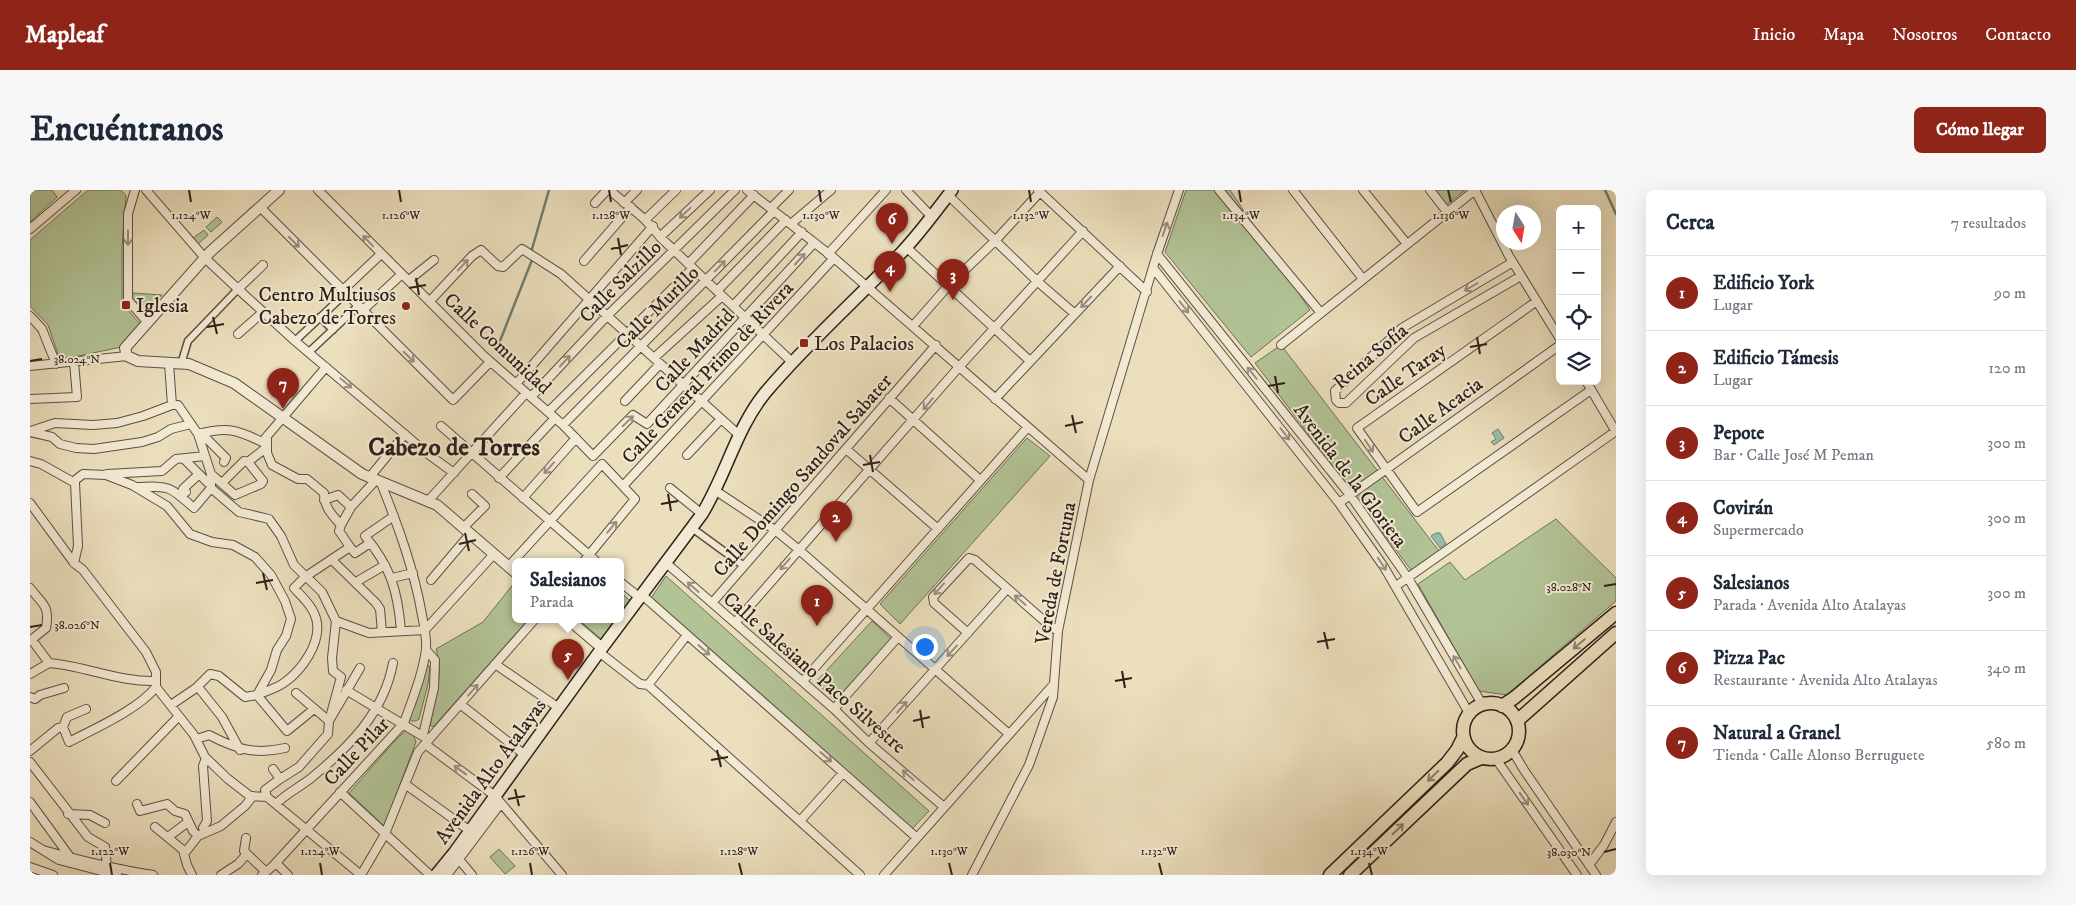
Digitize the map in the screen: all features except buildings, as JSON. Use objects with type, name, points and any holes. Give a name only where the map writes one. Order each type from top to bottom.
[{"type":"main road","name":"Avenida Alto Atalayas","points":[[624,618],[702,514],[716,491],[745,422],[765,394],[865,287],[906,247],[950,192]]},
{"type":"main road","points":[[1502,706],[1616,613]]},
{"type":"main road","name":"Avenida Alto Atalayas","points":[[436,875],[457,857],[470,831],[498,799],[525,754],[620,623]]},
{"type":"main road","points":[[1517,721],[1616,633]]},
{"type":"main road","points":[[1482,704],[1502,706],[1514,715],[1517,721],[1518,736],[1512,750],[1505,756],[1496,759],[1481,758],[1473,754],[1466,747],[1462,729],[1469,713],[1482,704]]},
{"type":"main road","points":[[1330,875],[1447,763],[1463,738]]},
{"type":"main road","points":[[1350,875],[1467,764],[1481,758]]},
{"type":"street","points":[[30,229],[76,190]]},
{"type":"street","points":[[134,190],[128,214],[128,300],[147,322]]},
{"type":"street","points":[[146,190],[205,258],[263,312],[405,434],[454,473]]},
{"type":"street","points":[[30,366],[74,362],[126,352],[147,322],[205,258],[279,190]]},
{"type":"street","name":"Calle Comunidad","points":[[318,190],[381,254],[390,266],[402,274],[430,301],[478,354],[490,362],[563,425],[593,456]]},
{"type":"street","points":[[595,203],[609,190],[646,219],[660,237],[793,363]]},
{"type":"street","points":[[584,261],[628,205],[637,190]]},
{"type":"street","points":[[646,219],[676,190]]},
{"type":"street","points":[[660,237],[710,190]]},
{"type":"street","name":"Calle Salzillo","points":[[428,501],[472,452],[735,190]]},
{"type":"street","name":"Calle Murillo","points":[[563,425],[706,280],[773,210],[789,190]]},
{"type":"street","points":[[654,358],[720,294],[789,222],[831,190]]},
{"type":"street","name":"Calle General Primo de Rivera","points":[[624,486],[764,336],[886,190]]},
{"type":"street","points":[[906,190],[931,216]]},
{"type":"street","points":[[1154,269],[1157,254],[1179,190]]},
{"type":"street","points":[[1219,190],[1321,313]]},
{"type":"street","points":[[1292,190],[1363,279]]},
{"type":"street","points":[[1363,190],[1407,244]]},
{"type":"street","points":[[1430,190],[1447,212]]},
{"type":"street","points":[[1281,345],[1475,190],[1513,262],[1556,332]]},
{"type":"street","points":[[913,326],[948,286],[995,241],[1039,191],[1147,292]]},
{"type":"street","points":[[548,412],[628,335],[690,266],[749,192],[831,256],[865,287],[936,345],[1089,480]]},
{"type":"street","points":[[950,192],[995,241],[1075,314]]},
{"type":"street","points":[[260,207],[344,292],[358,303],[445,388],[453,400],[490,362]]},
{"type":"street","points":[[516,384],[652,226]]},
{"type":"street","points":[[735,623],[798,549],[914,420],[959,366],[1083,231]]},
{"type":"street","points":[[733,306],[802,232]]},
{"type":"street","name":"Calle Madrid","points":[[593,456],[634,415],[647,424],[814,243]]},
{"type":"street","points":[[906,247],[1030,361]]},
{"type":"street","points":[[430,301],[472,256],[482,250],[498,266],[503,267],[522,249],[561,274],[739,435]]},
{"type":"street","points":[[295,341],[381,254]]},
{"type":"street","name":"Avenida de la Glorieta","points":[[1157,254],[1350,495],[1408,578],[1482,704]]},
{"type":"street","points":[[408,280],[434,260]]},
{"type":"street","name":"Reina Sofía","points":[[1513,262],[1402,328],[1335,391],[1336,400],[1339,403],[1346,403],[1414,338],[1521,276]]},
{"type":"street","points":[[181,364],[188,341],[263,265]]},
{"type":"street","points":[[995,398],[1120,266]]},
{"type":"street","name":"Avenida de la Glorieta","points":[[1154,269],[1339,502],[1396,586],[1469,713]]},
{"type":"street","name":"Vereda de Fortuna","points":[[972,875],[1029,764],[1053,697],[1058,631],[1089,480],[1154,269]]},
{"type":"street","points":[[309,352],[358,303],[402,274]]},
{"type":"street","name":"Calle Taray","points":[[1386,470],[1357,428],[1537,301]]},
{"type":"street","points":[[238,334],[263,312]]},
{"type":"street","points":[[30,316],[42,329],[56,364]]},
{"type":"street","points":[[320,317],[333,330]]},
{"type":"street","name":"Calle Domingo Sandoval Sabater","points":[[712,603],[936,345]]},
{"type":"street","name":"Calle Acacia","points":[[1339,502],[1556,348]]},
{"type":"street","points":[[126,352],[138,361],[189,364],[234,383],[375,480],[437,506],[512,570]]},
{"type":"street","points":[[30,399],[76,397],[74,362]]},
{"type":"street","points":[[169,363],[172,405]]},
{"type":"street","points":[[624,400],[660,364]]},
{"type":"street","points":[[223,482],[244,461],[248,462],[265,442],[282,417],[326,366]]},
{"type":"street","points":[[1396,586],[1616,431],[1588,385]]},
{"type":"street","points":[[1386,470],[1417,512],[1591,390]]},
{"type":"street","points":[[890,398],[980,480]]},
{"type":"street","points":[[30,431],[55,423],[93,425],[117,423],[172,405],[178,405],[199,434],[226,458],[224,462]]},
{"type":"street","points":[[500,478],[555,418]]},
{"type":"street","points":[[687,455],[722,419]]},
{"type":"street","points":[[30,431],[52,437],[60,444],[76,448],[94,449],[142,442],[158,437],[171,429],[191,424]]},
{"type":"street","points":[[441,426],[550,521],[586,558],[635,499],[602,464],[550,521],[521,558]]},
{"type":"street","points":[[803,681],[1028,427]]},
{"type":"street","points":[[199,434],[218,430],[238,430],[265,442]]},
{"type":"street","points":[[136,488],[162,486],[172,489],[194,508],[211,485],[211,474],[199,434]]},
{"type":"street","points":[[370,542],[355,552],[339,531],[352,507],[375,480],[405,434]]},
{"type":"street","points":[[523,498],[576,438]]},
{"type":"street","points":[[265,442],[272,465],[298,478],[307,479],[324,493],[324,500],[328,510],[341,525]]},
{"type":"street","points":[[846,448],[938,529]]},
{"type":"street","points":[[73,482],[83,474],[162,471],[176,459],[184,460],[206,456]]},
{"type":"street","points":[[184,460],[239,512],[269,519],[281,536],[294,565],[322,592],[336,621],[332,658],[333,671],[341,677],[329,721],[328,734],[299,767],[265,790],[267,797]]},
{"type":"street","points":[[30,461],[41,464],[75,483],[78,546],[74,563]]},
{"type":"street","points":[[211,474],[223,482],[235,495],[261,484],[262,481],[248,462]]},
{"type":"street","points":[[106,474],[136,488],[166,506],[190,534],[212,542],[233,545],[256,557],[271,575],[285,601],[290,619],[286,636],[277,650],[271,670],[257,694]]},
{"type":"street","points":[[186,492],[183,489],[199,474]]},
{"type":"street","name":"Calle Pilar","points":[[264,873],[276,863],[404,723],[426,650],[425,630],[413,573],[394,516],[375,480]]},
{"type":"street","points":[[670,488],[702,514]]},
{"type":"street","points":[[716,491],[775,530],[798,549],[1009,734]]},
{"type":"street","points":[[431,580],[485,506],[472,494]]},
{"type":"street","points":[[324,500],[338,495],[352,507]]},
{"type":"street","points":[[30,503],[74,563],[83,570],[146,652],[156,672],[156,684],[150,694],[121,713],[69,742],[63,727],[67,717],[86,708]]},
{"type":"street","points":[[394,516],[365,536],[392,578],[400,610],[401,632]]},
{"type":"street","points":[[692,528],[744,566]]},
{"type":"street","points":[[171,705],[198,687],[210,674],[219,676],[245,697],[284,683],[308,657],[316,635],[317,623],[310,606],[294,588],[305,576],[350,547]]},
{"type":"street","points":[[336,621],[370,633],[425,630],[494,554]]},
{"type":"street","points":[[968,633],[932,600],[969,558],[975,560],[1058,631]]},
{"type":"street","points":[[332,560],[376,603],[380,610],[382,632]]},
{"type":"street","name":"Calle Salesiano Paco Silvestre","points":[[665,562],[834,708],[869,743],[944,807]]},
{"type":"street","points":[[356,582],[385,565]]},
{"type":"street","points":[[392,578],[413,573]]},
{"type":"street","points":[[624,585],[686,635],[917,838]]},
{"type":"street","points":[[30,588],[46,607],[48,617],[46,628],[31,641],[48,663]]},
{"type":"street","points":[[869,743],[1007,589]]},
{"type":"street","points":[[30,674],[48,663],[68,664],[135,682],[156,684],[196,740],[206,758],[228,780],[250,796],[267,797],[361,875],[385,834],[404,784],[418,752],[426,740],[532,623]]},
{"type":"street","points":[[572,623],[640,684],[648,685],[860,875]]},
{"type":"street","points":[[648,685],[686,635]]},
{"type":"street","points":[[834,708],[898,637]]},
{"type":"street","points":[[426,650],[435,660],[434,688],[426,740]]},
{"type":"street","points":[[276,804],[322,769],[360,733],[377,707],[390,679],[393,663]]},
{"type":"street","points":[[495,664],[559,708]]},
{"type":"street","points":[[329,721],[360,668]]},
{"type":"street","points":[[884,875],[1054,684]]},
{"type":"street","points":[[198,687],[222,716],[240,750]]},
{"type":"street","points":[[30,697],[35,699],[40,695],[64,688]]},
{"type":"street","points":[[346,690],[404,723],[498,799],[562,875]]},
{"type":"street","points":[[296,693],[329,721]]},
{"type":"street","points":[[257,694],[287,731],[291,730],[314,709]]},
{"type":"street","points":[[1039,701],[1053,697]]},
{"type":"street","points":[[460,704],[525,754]]},
{"type":"street","points":[[116,781],[179,716]]},
{"type":"street","points":[[30,751],[58,728],[63,727]]},
{"type":"street","points":[[196,740],[209,735],[240,750],[266,751],[285,748]]},
{"type":"street","points":[[1512,750],[1596,875]]},
{"type":"street","points":[[206,758],[204,766],[207,821],[204,828],[206,832]]},
{"type":"street","points":[[1496,759],[1577,875]]},
{"type":"street","points":[[30,762],[68,814],[88,837],[105,847],[112,873]]},
{"type":"street","points":[[273,769],[280,779]]},
{"type":"street","points":[[800,821],[843,772]]},
{"type":"street","points":[[404,784],[470,831]]},
{"type":"street","points":[[340,792],[430,875]]},
{"type":"street","points":[[184,854],[198,836],[221,826],[245,806],[253,796]]},
{"type":"street","points":[[447,875],[457,857],[498,799]]},
{"type":"street","points":[[30,802],[70,857]]},
{"type":"street","points":[[137,804],[140,811],[167,804],[175,811],[184,814],[198,836]]},
{"type":"street","points":[[68,814],[90,815],[105,823]]},
{"type":"street","points":[[168,837],[188,822]]},
{"type":"street","points":[[1589,865],[1604,846],[1616,822]]},
{"type":"street","points":[[155,827],[168,837],[184,854],[186,865],[192,875]]},
{"type":"street","points":[[246,838],[244,851],[264,873]]},
{"type":"street","points":[[30,842],[59,860],[112,873],[153,875]]},
{"type":"street","points":[[42,850],[96,862],[112,873]]},
{"type":"street","points":[[220,875],[238,864],[247,854]]},
{"type":"street","points":[[457,857],[472,875]]},
{"type":"street","points":[[276,863],[288,875]]},
{"type":"street","points":[[30,867],[53,875]]},
{"type":"shaded area","points":[[30,190],[52,190],[57,197],[30,222]]},
{"type":"shaded area","points":[[88,190],[121,190],[126,196],[122,247],[122,303],[140,324],[121,347],[60,360],[48,325],[30,306],[30,240]]},
{"type":"shaded area","points":[[1186,190],[1230,190],[1310,310],[1251,357],[1165,252]]},
{"type":"shaded area","points":[[1434,190],[1465,190],[1446,205]]},
{"type":"shaded area","points":[[217,217],[222,222],[211,232],[206,227]]},
{"type":"shaded area","points":[[204,230],[208,235],[198,244],[193,238]]},
{"type":"shaded area","points":[[133,293],[162,295],[146,313],[132,300]]},
{"type":"shaded area","points":[[1281,345],[1439,551],[1411,570],[1255,363]]},
{"type":"shaded area","points":[[1498,429],[1504,438],[1494,445],[1491,442],[1496,439],[1492,433]]},
{"type":"shaded area","points":[[1027,438],[1050,456],[900,624],[880,604]]},
{"type":"shaded area","points":[[1556,519],[1616,578],[1616,601],[1507,695],[1479,691],[1418,584],[1450,562],[1465,580]]},
{"type":"shaded area","points":[[1440,533],[1446,544],[1440,548],[1431,536]]},
{"type":"shaded area","points":[[666,576],[929,811],[912,829],[651,598]]},
{"type":"shaded area","points":[[512,586],[512,623],[525,623],[433,727],[430,725],[439,678],[436,649],[483,622]]},
{"type":"shaded area","points":[[624,595],[632,603],[624,612]]},
{"type":"shaded area","points":[[872,621],[891,639],[835,701],[816,682]]},
{"type":"shaded area","points":[[583,623],[615,623],[601,639]]},
{"type":"shaded area","points":[[426,664],[430,667],[428,684],[419,719],[411,721],[409,716]]},
{"type":"shaded area","points":[[406,731],[413,734],[416,742],[383,825],[349,793]]},
{"type":"shaded area","points":[[499,849],[515,866],[505,874],[490,857]]},
{"type":"waterway","points":[[498,346],[532,260],[532,249],[549,190]]},
{"type":"waterway","points":[[1605,190],[1616,214]]},
{"type":"place","name":"Pizza Pac","points":[[892,244]]},
{"type":"place","name":"Covirán","points":[[890,292]]},
{"type":"place","name":"Pepote","points":[[953,300]]},
{"type":"place","name":"Iglesia","points":[[126,305]]},
{"type":"place","name":"Centro Multiusos Cabezo de Torres","points":[[406,306]]},
{"type":"place","name":"Los Palacios","points":[[804,343]]},
{"type":"place","name":"Natural a Granel","points":[[283,409]]},
{"type":"place","name":"Edificio Támesis","points":[[836,542]]},
{"type":"place","name":"Edificio York","points":[[817,626]]},
{"type":"place","name":"Salesianos","points":[[568,680]]},
{"type":"district","name":"Cabezo de Torres","points":[[454,446]]}]
